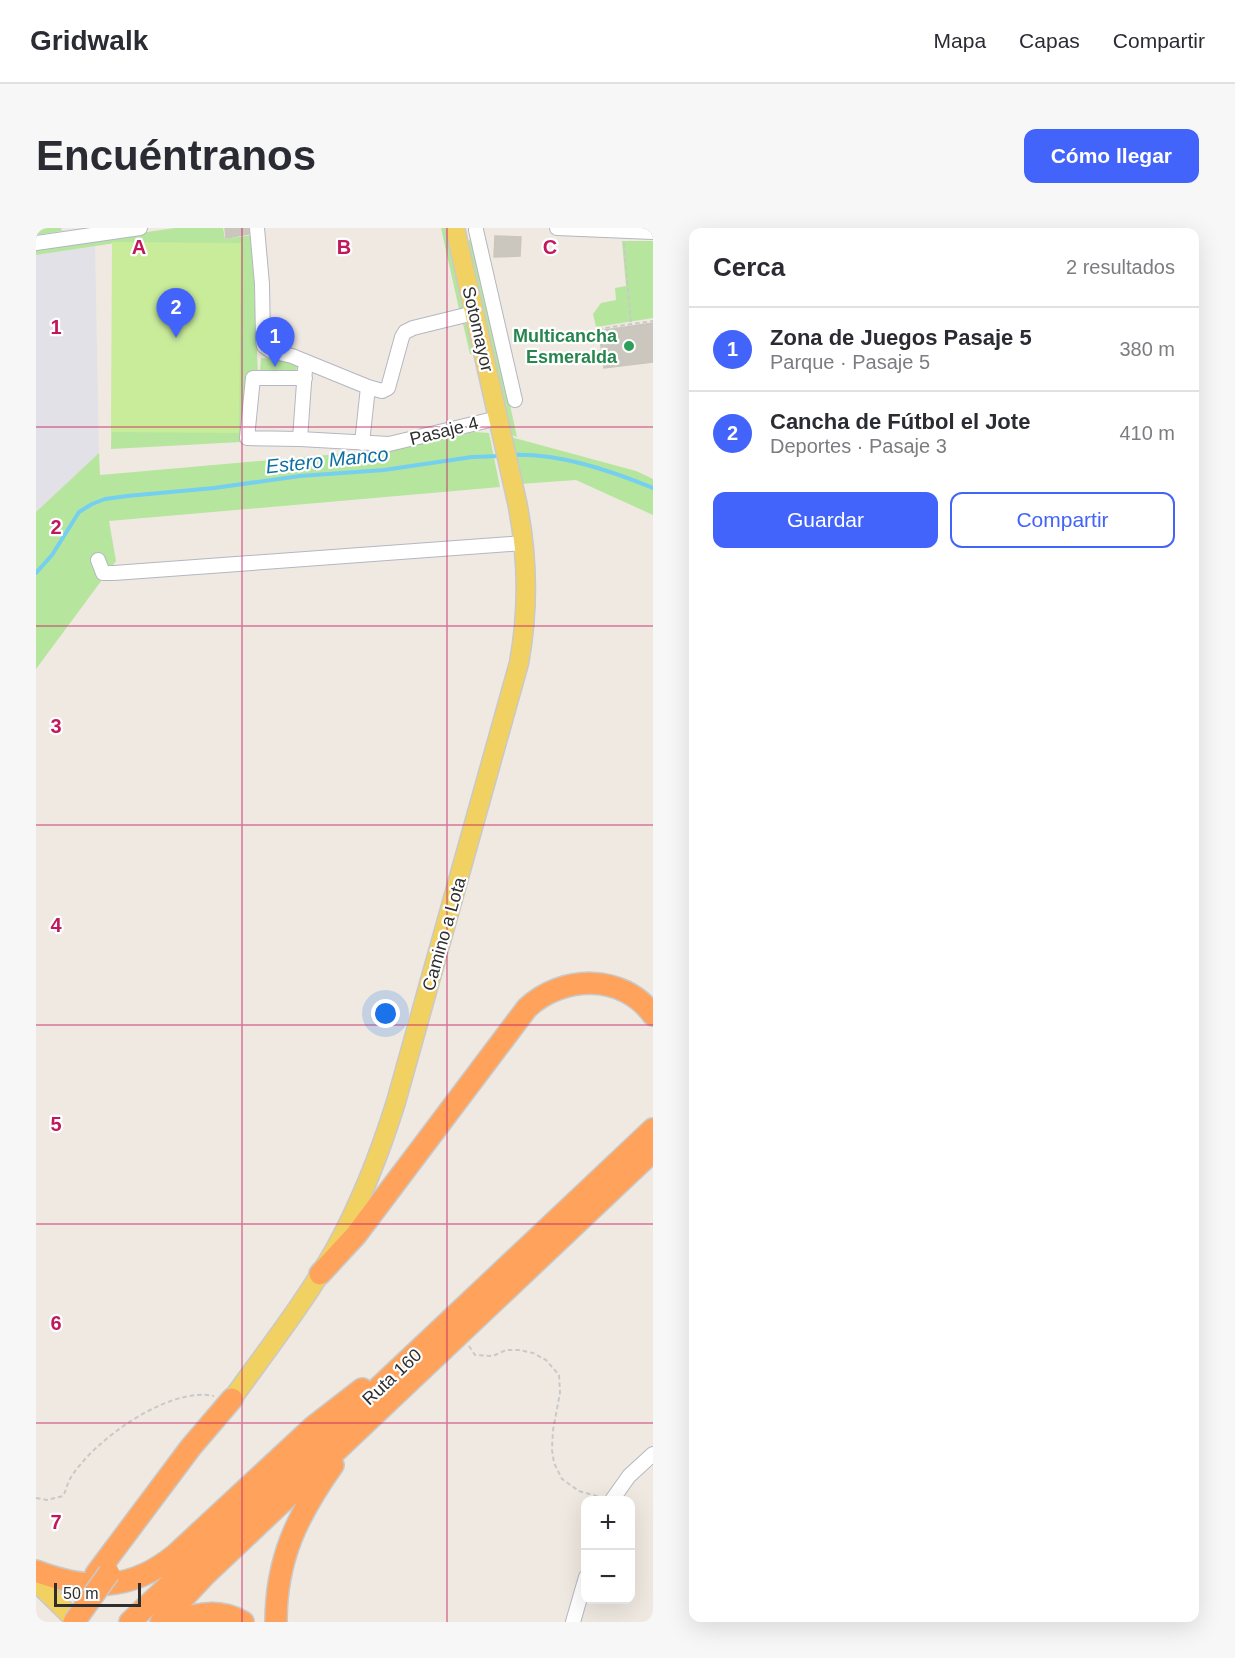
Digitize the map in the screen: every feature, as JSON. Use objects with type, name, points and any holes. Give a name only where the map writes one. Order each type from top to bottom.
[{"type":"highway","points":[[320,1274],[356,1235],[527,1008],[535,1001],[561,986],[597,983],[631,994],[653,1015]]},
{"type":"highway","points":[[625,1155],[653,1113]]},
{"type":"highway","name":"Ruta 160","points":[[130,1622],[653,1129]]},
{"type":"highway","name":"Ruta 160","points":[[161,1622],[200,1581],[653,1151]]},
{"type":"highway","points":[[36,1571],[79,1584],[104,1585],[129,1581],[154,1570],[175,1555],[313,1427],[366,1386],[421,1350]]},
{"type":"highway","points":[[60,1622],[102,1574],[200,1448],[232,1399]]},
{"type":"highway","points":[[276,1622],[280,1570],[294,1528],[319,1485],[363,1425]]},
{"type":"highway","points":[[76,1622],[102,1574]]},
{"type":"highway","points":[[178,1622],[191,1616],[209,1613],[228,1615],[243,1622]]},
{"type":"main road","name":"Sotomayor","points":[[455,231],[499,424]]},
{"type":"main road","name":"Camino a Lota","points":[[232,1399],[320,1274],[354,1211],[386,1132],[506,715],[519,663],[527,583],[524,543],[499,424]]},
{"type":"main road","points":[[36,1582],[76,1622]]},
{"type":"street","points":[[36,243],[68,233],[140,228]]},
{"type":"street","points":[[257,228],[264,346],[271,351],[382,391],[388,388],[405,332],[474,313]]},
{"type":"street","points":[[557,228],[653,232]]},
{"type":"street","points":[[455,231],[478,229]]},
{"type":"street","name":"Sotomayor","points":[[478,229],[515,400]]},
{"type":"street","points":[[300,439],[306,362]]},
{"type":"street","name":"Pasaje 4","points":[[305,378],[252,378],[247,438],[389,444],[499,424]]},
{"type":"street","points":[[362,443],[368,387]]},
{"type":"street","points":[[98,560],[103,573],[114,573],[524,543]]},
{"type":"street","points":[[614,1496],[629,1476],[653,1454]]},
{"type":"street","points":[[573,1622],[581,1592]]},
{"type":"path","points":[[619,230],[632,324]]},
{"type":"path","points":[[598,329],[653,321]]},
{"type":"path","points":[[460,1333],[475,1355],[492,1356],[506,1350],[533,1353],[546,1360],[559,1375],[560,1393],[555,1414],[552,1450],[554,1463],[562,1479],[579,1491],[596,1496]]},
{"type":"path","points":[[36,1498],[47,1500],[63,1496],[71,1478],[98,1446],[131,1420],[169,1400],[207,1394],[232,1399]]},
{"type":"shaded area","points":[[95,245],[99,453],[36,512],[36,255]]},
{"type":"green space","points":[[36,228],[61,228],[62,231],[36,235]]},
{"type":"green space","points":[[175,228],[223,228],[225,239],[252,235],[258,375],[250,375],[241,442],[111,449],[115,243],[36,255],[36,248]]},
{"type":"green space","points":[[441,228],[447,228],[465,308],[459,309]]},
{"type":"green space","points":[[471,238],[474,240],[517,437],[507,433],[465,245]]},
{"type":"green space","points":[[622,241],[653,241],[653,318],[596,327],[593,314],[601,303],[616,300],[615,288],[626,286]]},
{"type":"green space","points":[[112,242],[241,243],[239,433],[111,432]]},
{"type":"green space","points":[[469,322],[476,353],[470,354],[463,324]]},
{"type":"green space","points":[[261,358],[294,361],[298,365],[295,373],[260,372]]},
{"type":"green space","points":[[474,432],[489,433],[500,487],[109,521],[116,561],[36,669],[36,512],[99,453],[100,475],[373,451]]},
{"type":"green space","points":[[507,436],[636,471],[653,479],[653,515],[576,480],[520,484]]},
{"type":"building","points":[[225,228],[248,228],[249,234],[226,238]]},
{"type":"building","points":[[495,236],[521,237],[520,256],[494,257]]},
{"type":"building","name":"Multicancha Esmeralda","points":[[653,323],[653,362],[604,368],[599,331]]},
{"type":"waterway","name":"Estero Manco","points":[[511,455],[547,457],[584,464],[653,488]]},
{"type":"waterway","name":"Estero Manco","points":[[36,573],[52,555],[79,512],[105,499],[214,488],[300,476],[384,470],[472,457],[501,456]]},
{"type":"place","name":"Cancha de Fútbol el Jote","points":[[176,338]]},
{"type":"place","name":"Multicancha Esmeralda","points":[[629,346]]},
{"type":"place","name":"Zona de Juegos Pasaje 5","points":[[275,367]]}]
